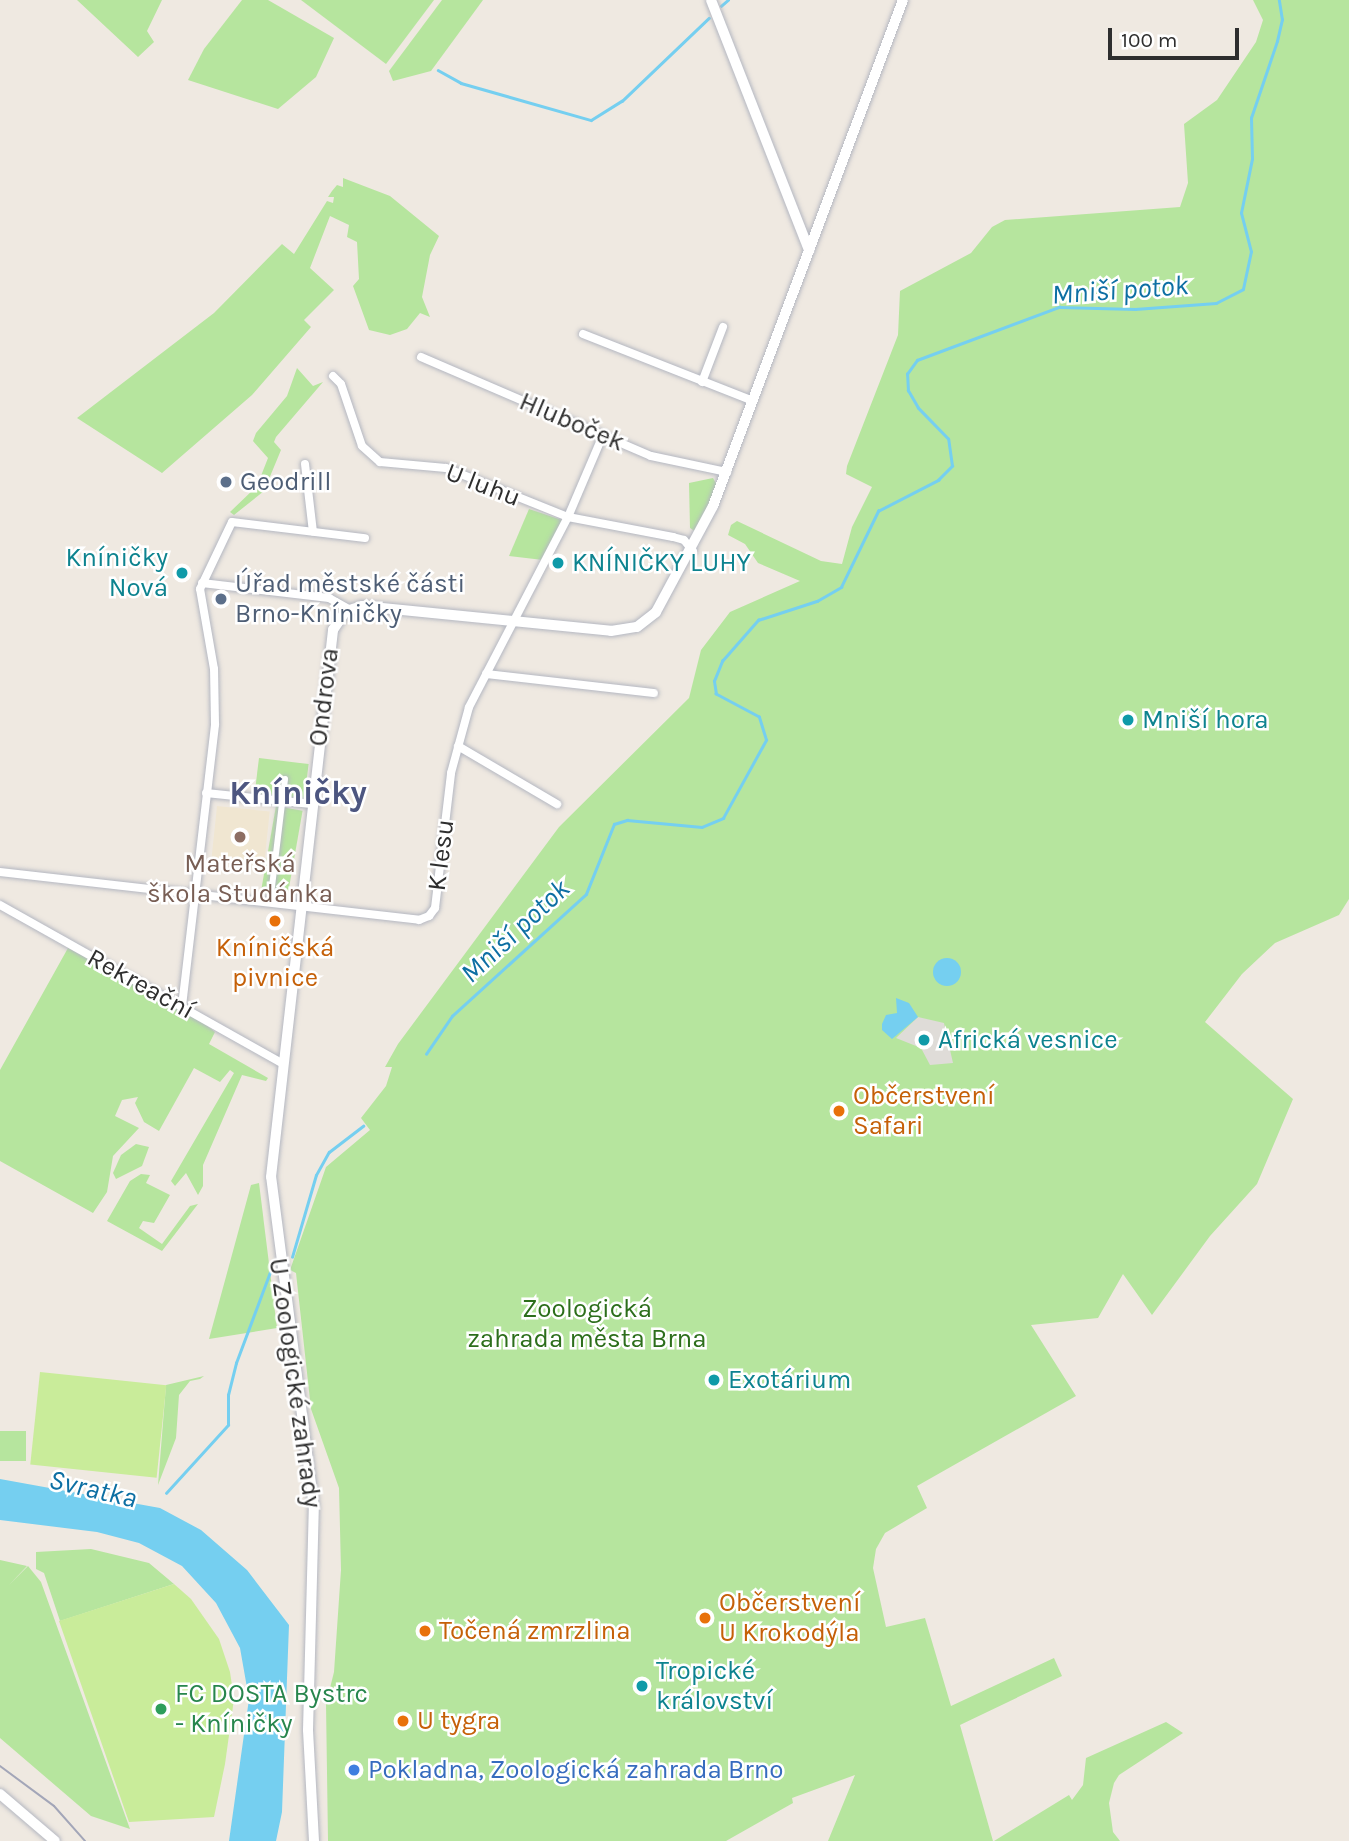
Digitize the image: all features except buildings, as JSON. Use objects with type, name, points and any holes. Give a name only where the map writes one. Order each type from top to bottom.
[{"type":"main road","points":[[0,1794],[55,1841]]},
{"type":"street","points":[[710,0],[809,250]]},
{"type":"street","points":[[202,583],[329,598],[349,609],[387,606],[611,631],[637,627],[661,606],[693,551],[727,472],[902,0]]},
{"type":"street","points":[[702,382],[723,327]]},
{"type":"street","points":[[583,334],[753,401]]},
{"type":"street","name":"Hluboček","points":[[421,357],[651,456],[727,472]]},
{"type":"street","name":"U luhu","points":[[333,376],[341,384],[362,446],[380,463],[446,468],[568,517],[684,540],[693,551]]},
{"type":"street","name":"K lesu","points":[[0,872],[419,920],[435,908],[458,746],[469,707],[568,517],[603,435]]},
{"type":"street","points":[[304,464],[313,532]]},
{"type":"street","points":[[182,1006],[215,724],[214,669],[202,583],[229,519],[365,538]]},
{"type":"street","name":"Ondrova","points":[[271,1177],[330,640],[339,618],[349,609]]},
{"type":"street","points":[[486,674],[654,693]]},
{"type":"street","points":[[458,746],[557,804]]},
{"type":"street","name":"Ondrova","points":[[270,903],[285,779]]},
{"type":"street","points":[[206,793],[311,804]]},
{"type":"street","name":"Rekreační","points":[[0,905],[282,1063]]},
{"type":"street","name":"U Zoologické zahrady","points":[[271,1177],[314,1507],[308,1730],[314,1841]]},
{"type":"shaded area","name":"Mateřská škola Studánka","points":[[217,806],[270,812],[264,863],[212,858]]},
{"type":"shaded area","name":"Africká vesnice","points":[[918,1017],[944,1023],[953,1063],[930,1065],[921,1048],[896,1038]]},
{"type":"green space","points":[[77,0],[162,0],[147,31],[154,42],[138,57]]},
{"type":"green space","points":[[242,0],[268,0],[334,38],[316,77],[278,109],[188,80],[204,49]]},
{"type":"green space","points":[[301,0],[434,0],[386,64]]},
{"type":"green space","points":[[442,0],[483,0],[431,71],[393,81],[389,71]]},
{"type":"green space","name":"Zoologická zahrada města Brna","points":[[1253,0],[1349,0],[1349,899],[1339,915],[1275,943],[1242,974],[1205,1022],[1293,1099],[1257,1184],[1210,1236],[1152,1315],[1123,1274],[1098,1318],[1031,1325],[1076,1396],[917,1486],[927,1508],[885,1533],[876,1549],[873,1568],[886,1627],[925,1618],[951,1706],[1054,1658],[1062,1676],[960,1725],[993,1841],[828,1841],[855,1775],[792,1798],[793,1803],[726,1841],[328,1841],[326,1704],[334,1672],[341,1570],[339,1488],[311,1409],[296,1273],[290,1270],[326,1167],[370,1130],[361,1118],[386,1086],[392,1067],[385,1067],[398,1044],[559,827],[689,698],[701,650],[730,612],[800,581],[758,563],[745,544],[728,535],[731,525],[737,521],[821,561],[842,564],[852,527],[872,487],[846,474],[847,466],[898,335],[900,291],[971,253],[992,227],[1005,220],[1180,207],[1188,183],[1184,124],[1217,100],[1256,42],[1263,20]]},
{"type":"green space","points":[[343,178],[390,196],[439,236],[430,255],[422,297],[430,317],[420,313],[407,329],[390,335],[369,330],[353,286],[359,279],[357,242],[347,237],[349,225],[330,216],[310,268],[334,290],[304,320],[311,327],[252,395],[162,473],[77,418],[214,313],[282,244],[294,254],[327,201],[333,203],[334,197],[328,197],[337,185],[343,187]]},
{"type":"green space","points":[[297,368],[313,386],[323,382],[276,437],[274,442],[281,450],[264,491],[234,515],[230,512],[257,486],[268,458],[253,441],[256,433],[287,396]]},
{"type":"green space","points":[[713,478],[717,485],[696,532],[690,528],[689,483]]},
{"type":"green space","points":[[529,509],[562,520],[543,560],[509,556]]},
{"type":"green space","points":[[259,758],[309,764],[304,799],[255,793]]},
{"type":"green space","points":[[276,806],[303,811],[287,897],[261,893]]},
{"type":"green space","points":[[68,948],[200,1020],[215,1032],[209,1044],[268,1078],[266,1081],[242,1075],[203,1165],[203,1186],[198,1195],[186,1173],[175,1186],[171,1181],[234,1073],[230,1070],[220,1082],[194,1068],[159,1131],[144,1122],[135,1103],[138,1097],[122,1100],[115,1116],[139,1128],[113,1156],[107,1192],[93,1213],[0,1161],[0,1070]]},
{"type":"green space","points":[[136,1144],[149,1147],[142,1166],[116,1179],[113,1173],[121,1155]]},
{"type":"green space","points":[[141,1174],[150,1175],[146,1183],[170,1195],[154,1223],[143,1221],[139,1228],[162,1244],[190,1206],[198,1204],[162,1251],[107,1221],[130,1181]]},
{"type":"green space","points":[[259,1183],[277,1328],[209,1339],[251,1185]]},
{"type":"green space","points":[[40,1372],[166,1385],[157,1478],[30,1464]]},
{"type":"green space","points":[[204,1376],[190,1381],[179,1395],[176,1438],[158,1485],[166,1385]]},
{"type":"green space","points":[[0,1431],[26,1431],[26,1461],[0,1461]]},
{"type":"green space","points":[[91,1549],[149,1563],[174,1584],[60,1621],[44,1573],[36,1569],[36,1552]]},
{"type":"green space","points":[[0,1560],[27,1566],[9,1585],[28,1566],[41,1582],[130,1829],[91,1816],[0,1738]]},
{"type":"green space","name":"FC DOSTA Bystrc - Kníničky","points":[[174,1584],[191,1599],[219,1639],[230,1672],[234,1699],[225,1764],[214,1817],[129,1822],[59,1621]]},
{"type":"green space","points":[[1166,1722],[1183,1733],[1119,1775],[1114,1783],[1109,1803],[1113,1832],[1120,1841],[994,1841],[1069,1795],[1072,1800],[1083,1785],[1086,1758]]},
{"type":"water","points":[[947,958],[957,962],[961,972],[957,982],[947,986],[937,982],[933,972],[937,962]]},
{"type":"water","points":[[896,998],[909,1003],[918,1017],[892,1039],[882,1030],[882,1024],[886,1015],[897,1013]]},
{"type":"water","points":[[0,1479],[160,1508],[201,1530],[247,1570],[289,1625],[282,1812],[276,1841],[229,1841],[249,1699],[240,1648],[216,1603],[182,1566],[139,1543],[97,1532],[0,1520]]},
{"type":"waterway","points":[[721,6],[728,0]]},
{"type":"waterway","name":"Mniší potok","points":[[426,1054],[452,1016],[586,894],[614,824],[627,820],[702,827],[723,818],[766,740],[759,717],[716,694],[714,681],[722,661],[758,620],[817,601],[841,587],[878,511],[938,480],[952,466],[948,439],[918,408],[908,391],[907,374],[917,360],[1059,307],[1135,309],[1216,303],[1243,289],[1251,252],[1241,213],[1252,159],[1251,118],[1282,20],[1279,0]]},
{"type":"waterway","points":[[438,70],[461,83],[591,120],[622,101],[709,18]]},
{"type":"waterway","name":"Mniší potok","points":[[292,1257],[316,1175],[329,1152],[363,1126]]},
{"type":"waterway","name":"Mniší potok","points":[[166,1493],[228,1425],[228,1395],[236,1363],[270,1272]]},
{"type":"tram line","points":[[0,1766],[54,1806],[85,1841]]},
{"type":"place","name":"Geodrill","points":[[226,482]]},
{"type":"place","name":"KNÍNIČKY LUHY","points":[[558,563]]},
{"type":"place","name":"Kníničky Nová","points":[[182,573]]},
{"type":"place","name":"Úřad městské části Brno-Kníničky","points":[[221,599]]},
{"type":"place","name":"Mniší hora","points":[[1128,720]]},
{"type":"place","name":"Mateřská škola Studánka","points":[[240,837]]},
{"type":"place","name":"Kníničská pivnice","points":[[275,921]]},
{"type":"place","name":"Africká vesnice","points":[[924,1040]]},
{"type":"place","name":"Občerstvení Safari","points":[[839,1111]]},
{"type":"place","name":"Exotárium","points":[[714,1380]]},
{"type":"place","name":"Občerstvení U Krokodýla","points":[[705,1618]]},
{"type":"place","name":"Točená zmrzlina","points":[[425,1631]]},
{"type":"place","name":"Tropické království","points":[[642,1686]]},
{"type":"place","name":"FC DOSTA Bystrc - Kníničky","points":[[161,1709]]},
{"type":"place","name":"U tygra","points":[[403,1721]]},
{"type":"place","name":"Pokladna, Zoologická zahrada Brno","points":[[354,1770]]},
{"type":"district","name":"Kníničky","points":[[298,794]]},
{"type":"water label","name":"Svratka","points":[[93,1489]]}]
